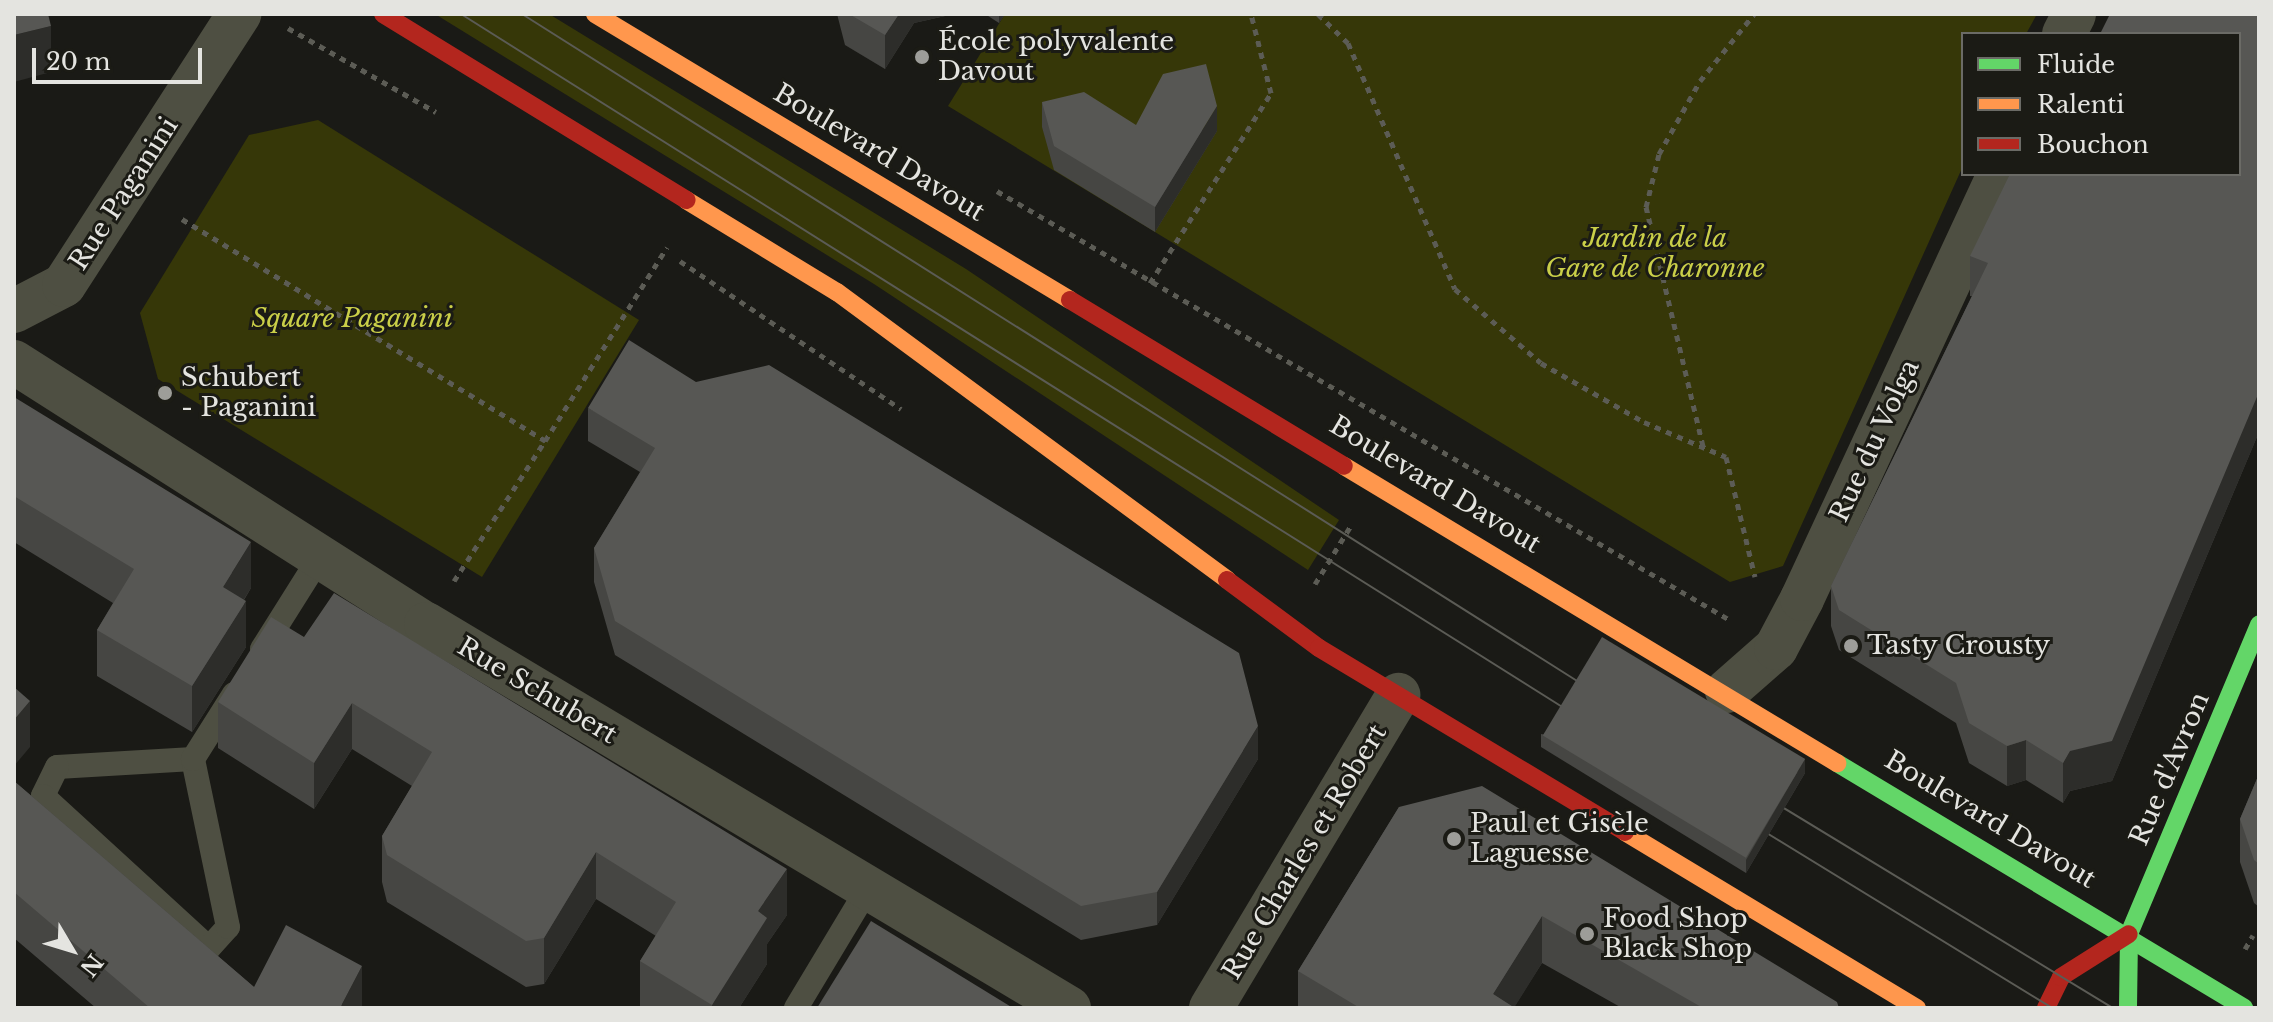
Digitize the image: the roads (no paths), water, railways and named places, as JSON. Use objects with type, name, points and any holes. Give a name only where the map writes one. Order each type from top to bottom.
[{"type":"main road","points":[[383,14],[837,292],[1288,628],[1917,1008]]},
{"type":"main road","name":"Boulevard Davout","points":[[595,14],[1727,691],[2129,934],[2244,1008]]},
{"type":"main road","name":"Rue d'Avron","points":[[2129,934],[2259,624]]},
{"type":"main road","points":[[2046,1008],[2061,977],[2129,934]]},
{"type":"main road","points":[[2128,1008],[2129,934]]},
{"type":"street","name":"Rue Paganini","points":[[14,311],[64,285],[239,14]]},
{"type":"street","points":[[2065,32],[2074,14]]},
{"type":"street","name":"Rue du Volga","points":[[1727,691],[1776,648],[1998,176]]},
{"type":"street","name":"Rue Schubert","points":[[14,362],[426,624],[1069,1008]]},
{"type":"street","name":"Rue Charles et Robert","points":[[1211,1008],[1398,695]]},
{"type":"lane","points":[[193,759],[57,767],[43,796],[209,948],[228,927],[193,759],[320,557]]},
{"type":"lane","points":[[796,1008],[868,888]]},
{"type":"tram line","points":[[461,14],[1578,717]]},
{"type":"tram line","points":[[522,14],[1593,691]]},
{"type":"tram line","points":[[1764,796],[2112,1008]]},
{"type":"tram line","points":[[1752,824],[2052,1008]]},
{"type":"place","name":"École polyvalente Davout","points":[[922,57]]},
{"type":"place","name":"Schubert - Paganini","points":[[165,393]]},
{"type":"place","name":"Tasty Crousty","points":[[1851,646]]},
{"type":"place","name":"Paul et Gisèle Laguesse","points":[[1454,839]]},
{"type":"place","name":"Food Shop Black Shop","points":[[1587,934]]},
{"type":"park label","name":"Jardin de la Gare de Charonne","points":[[1655,254]]},
{"type":"park label","name":"Square Paganini","points":[[352,319]]}]
